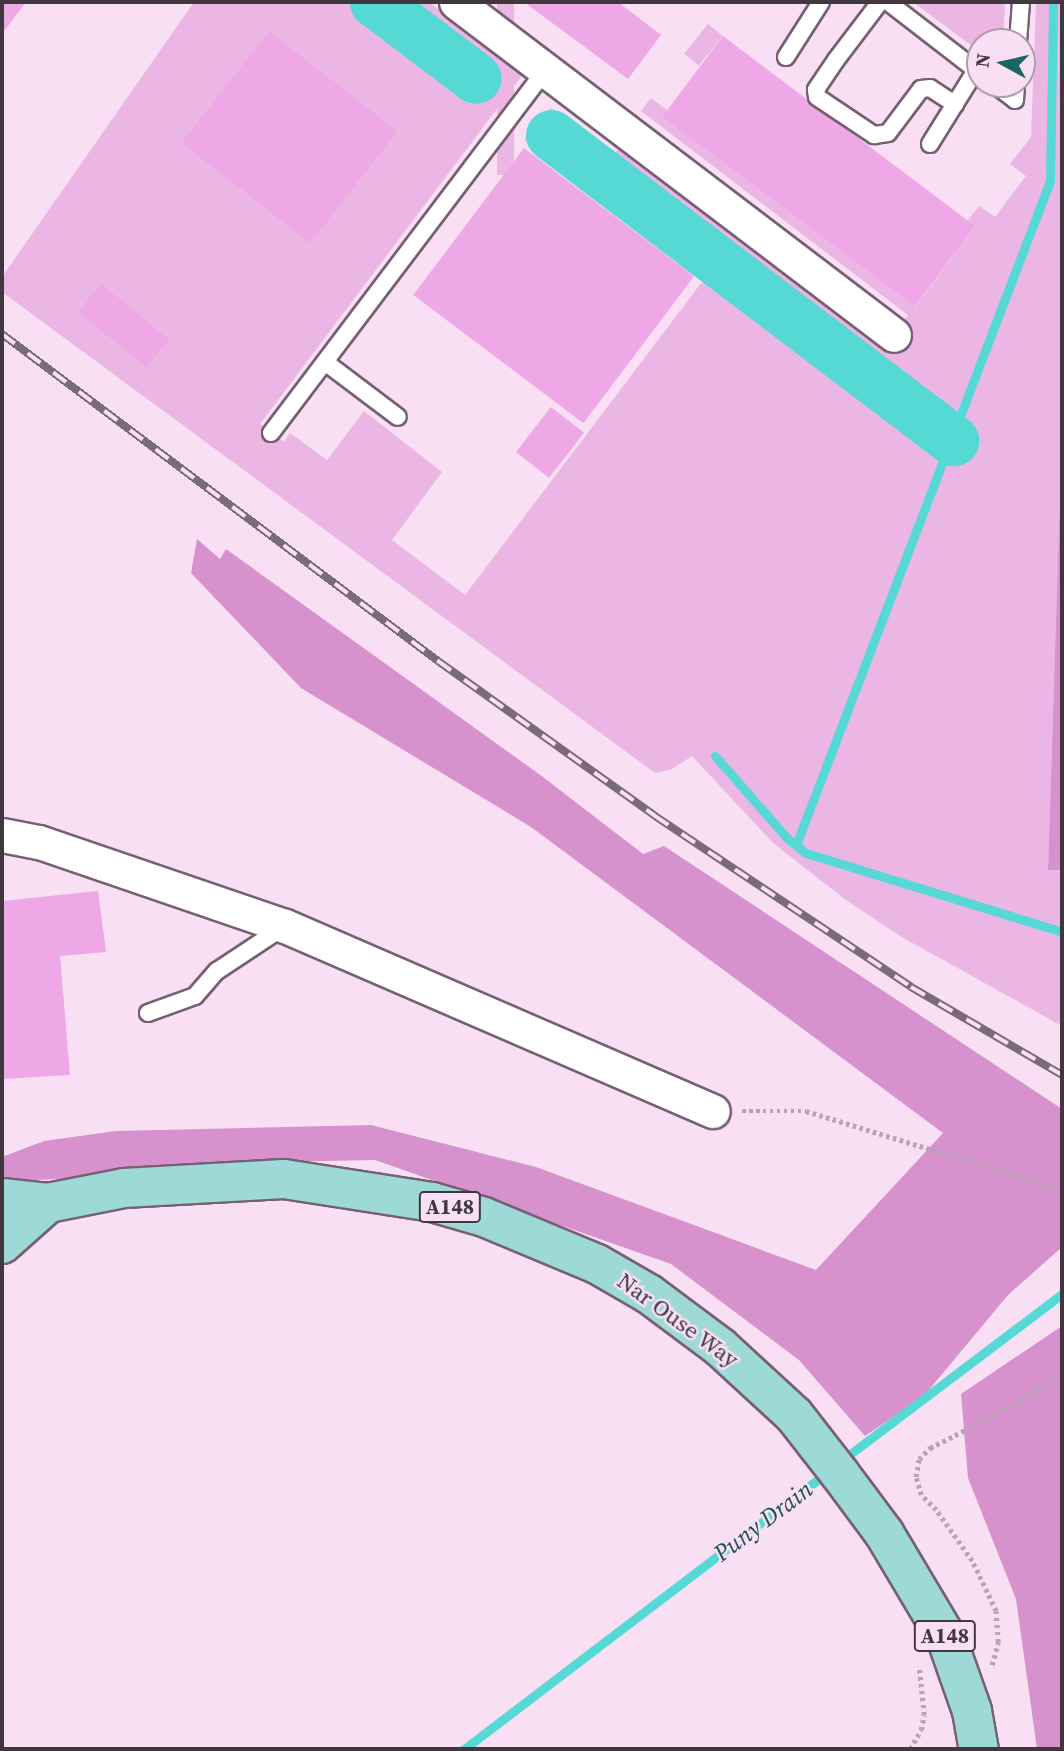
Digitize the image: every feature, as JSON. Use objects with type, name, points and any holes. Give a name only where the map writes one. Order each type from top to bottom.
[{"type":"main road","name":"Nar Ouse Way","points":[[2,1198],[48,1203],[124,1188],[284,1179],[432,1202],[484,1217],[597,1264],[649,1294],[720,1347],[794,1415],[884,1533],[946,1637],[965,1693],[979,1749]]},
{"type":"main road","points":[[2,1244],[48,1203]]},
{"type":"street","points":[[456,2],[894,335]]},
{"type":"street","points":[[2,835],[39,842],[285,926],[713,1111]]},
{"type":"lane","points":[[786,57],[821,2]]},
{"type":"lane","points":[[880,2],[829,70],[816,90],[817,97],[874,135],[888,133],[921,89],[930,88],[955,104]]},
{"type":"lane","points":[[888,2],[966,62]]},
{"type":"lane","points":[[1019,28],[1021,2]]},
{"type":"lane","points":[[271,433],[546,69]]},
{"type":"lane","points":[[930,144],[966,88]]},
{"type":"lane","points":[[325,362],[398,417]]},
{"type":"lane","points":[[148,1013],[195,996],[217,971],[285,926]]},
{"type":"path","points":[[713,1111],[806,1111],[1062,1191]]},
{"type":"path","points":[[965,1693],[990,1672],[998,1642],[996,1611],[972,1560],[936,1510],[921,1495],[916,1477],[919,1459],[930,1448],[1020,1402],[1062,1371]]},
{"type":"path","points":[[910,1749],[921,1730],[924,1715],[918,1662]]},
{"type":"shaded area","points":[[194,2],[429,2],[524,73],[260,424],[284,442],[290,433],[327,460],[364,411],[442,472],[392,540],[465,595],[705,278],[524,140],[551,108],[612,156],[621,146],[894,335],[908,315],[641,111],[651,98],[667,110],[663,117],[915,307],[975,227],[968,220],[979,206],[995,217],[1026,176],[1010,164],[1031,137],[1032,98],[1036,98],[1036,2],[1062,2],[1062,433],[1048,870],[1062,870],[1062,1026],[900,936],[846,900],[773,843],[692,756],[672,769],[655,773],[2,292],[2,277]]},
{"type":"shaded area","points":[[497,2],[514,2],[514,175],[497,175]]},
{"type":"shaded area","points":[[913,2],[1005,2],[1004,28],[966,28],[966,42]]},
{"type":"shaded area","points":[[708,24],[723,36],[699,65],[684,54]]},
{"type":"shaded area","points":[[1062,433],[1062,870],[1048,870]]},
{"type":"shaded area","points":[[197,539],[220,559],[226,549],[543,777],[643,854],[664,846],[1062,1109],[1062,1247],[1008,1295],[923,1397],[865,1436],[799,1360],[671,1264],[375,1160],[220,1163],[58,1179],[11,1181],[2,1178],[2,1157],[44,1141],[116,1131],[371,1125],[536,1167],[816,1270],[943,1133],[531,827],[301,688],[191,573]]},
{"type":"shaded area","points":[[1062,1326],[1062,1749],[1037,1749],[1016,1599],[968,1478],[961,1394]]},
{"type":"building","points":[[2,2],[26,2],[2,34]]},
{"type":"building","points":[[524,2],[618,2],[661,35],[628,79]]},
{"type":"building","points":[[269,31],[397,131],[310,243],[182,143]]},
{"type":"building","points":[[723,36],[975,226],[915,307],[662,117]]},
{"type":"building","points":[[524,148],[694,276],[583,423],[413,295]]},
{"type":"building","points":[[101,284],[169,339],[147,367],[78,312]]},
{"type":"building","points":[[551,407],[584,433],[549,478],[516,452]]},
{"type":"building","points":[[98,891],[106,952],[60,956],[70,1075],[2,1079],[2,901]]},
{"type":"waterway","points":[[375,2],[476,78]]},
{"type":"waterway","points":[[796,845],[1050,181],[1053,2]]},
{"type":"waterway","points":[[551,135],[953,440]]},
{"type":"waterway","points":[[715,756],[788,839],[806,853],[1062,932]]},
{"type":"waterway","name":"Puny Drain","points":[[841,1461],[1062,1294]]},
{"type":"waterway","name":"Puny Drain","points":[[464,1749],[827,1472]]},
{"type":"railway","points":[[2,334],[438,661],[655,816],[911,987],[1062,1075]]}]
